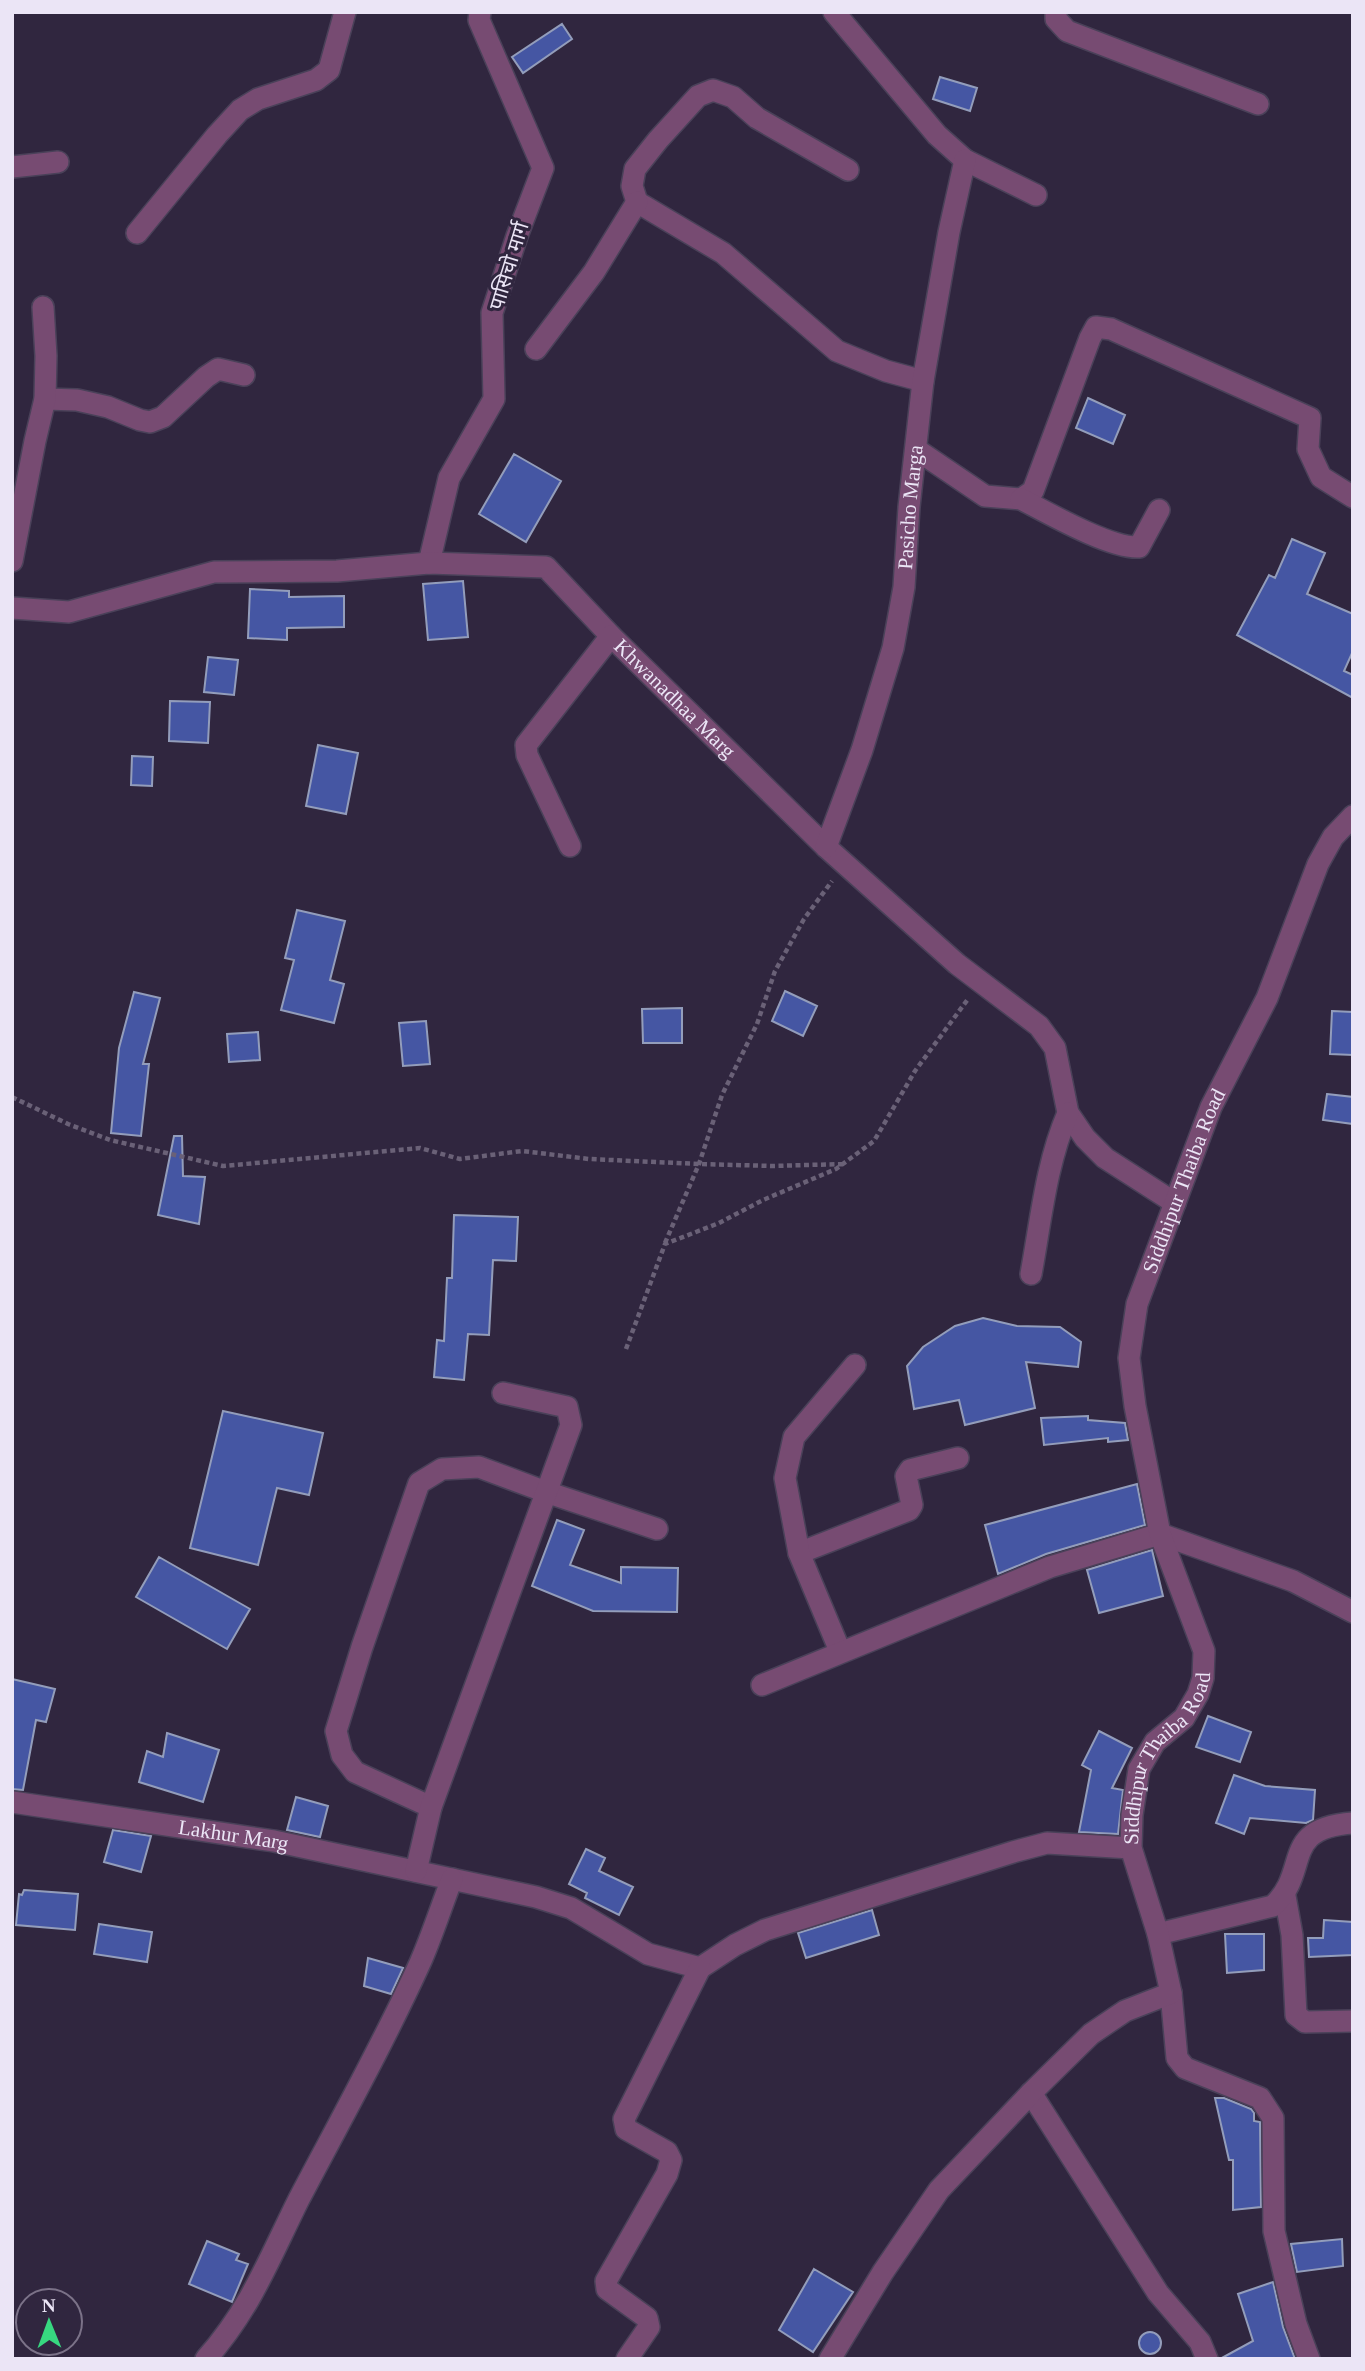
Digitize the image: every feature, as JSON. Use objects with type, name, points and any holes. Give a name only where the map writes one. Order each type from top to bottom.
[{"type":"street","points":[[137,233],[240,110],[258,99],[316,80],[329,70],[345,12]]},
{"type":"street","name":"पासिचो मार्ग","points":[[429,563],[449,478],[494,399],[492,313],[543,168],[480,20],[480,12]]},
{"type":"street","points":[[834,12],[937,135],[965,160],[1036,195]]},
{"type":"street","points":[[1056,12],[1056,19],[1067,31],[1258,104]]},
{"type":"street","points":[[848,170],[757,118],[733,97],[713,90],[698,96],[658,140],[635,169],[632,186],[637,202],[723,253],[837,351],[886,371],[923,381]]},
{"type":"street","name":"Pasicho Marga","points":[[826,847],[862,750],[894,648],[904,587],[909,508],[923,381],[949,232],[965,160]]},
{"type":"street","points":[[12,167],[58,162]]},
{"type":"street","points":[[537,349],[594,272],[637,202]]},
{"type":"street","points":[[12,561],[45,399],[43,307]]},
{"type":"street","points":[[1021,499],[1033,491],[1096,327],[1111,329],[1310,418],[1308,449],[1321,477],[1353,497]]},
{"type":"street","points":[[45,399],[77,400],[108,407],[150,422],[163,417],[218,369],[244,374]]},
{"type":"street","points":[[916,450],[985,496],[1021,499],[1077,528],[1130,548],[1139,547],[1144,542],[1159,510]]},
{"type":"street","name":"Khwanadhaa Marg","points":[[12,608],[69,612],[214,572],[337,571],[429,563],[546,567],[611,636],[826,847],[957,964],[982,980],[1039,1026],[1055,1048],[1068,1113],[1084,1138],[1105,1158],[1175,1203]]},
{"type":"street","points":[[569,846],[527,755],[526,745],[611,636]]},
{"type":"street","name":"Siddhipur Thaiba Road","points":[[1309,2359],[1296,2324],[1274,2231],[1273,2118],[1260,2098],[1185,2068],[1177,2058],[1171,1993],[1158,1934],[1131,1848],[1132,1815],[1139,1769],[1155,1742],[1184,1718],[1203,1678],[1204,1651],[1160,1534],[1135,1406],[1129,1358],[1137,1304],[1211,1107],[1268,999],[1318,864],[1333,837],[1353,816]]},
{"type":"street","points":[[1031,1274],[1050,1165],[1068,1113]]},
{"type":"street","points":[[840,1651],[799,1553],[785,1478],[794,1437],[855,1365]]},
{"type":"street","points":[[416,1871],[431,1807],[571,1424],[568,1407],[503,1393]]},
{"type":"street","points":[[799,1553],[909,1510],[912,1505],[906,1476],[910,1470],[958,1458]]},
{"type":"street","points":[[431,1807],[355,1772],[342,1755],[336,1731],[419,1483],[442,1469],[479,1467],[657,1529]]},
{"type":"street","points":[[762,1685],[1050,1567],[1160,1534],[1293,1581],[1353,1612]]},
{"type":"street","name":"Lakhur Marg","points":[[12,1802],[274,1841],[536,1897],[571,1908],[648,1954],[700,1968]]},
{"type":"street","points":[[1158,1934],[1273,1906],[1284,1896],[1300,1852],[1310,1835],[1326,1827],[1353,1824]]},
{"type":"street","points":[[627,2359],[649,2327],[646,2318],[607,2289],[606,2281],[667,2174],[671,2160],[667,2152],[626,2129],[624,2119],[700,1968],[735,1945],[765,1930],[1013,1852],[1047,1843],[1131,1848]]},
{"type":"street","points":[[206,2359],[229,2332],[258,2287],[298,2201],[421,1961],[452,1879]]},
{"type":"street","points":[[1284,1896],[1292,1935],[1296,2015],[1305,2022],[1353,2021]]},
{"type":"street","points":[[830,2359],[883,2272],[939,2190],[1091,2034],[1125,2011],[1171,1993]]},
{"type":"street","points":[[1031,2093],[1158,2293],[1200,2342],[1206,2359]]},
{"type":"path","points":[[626,1349],[665,1244],[699,1164],[722,1095],[757,1024],[775,971],[804,919],[845,862]]},
{"type":"path","points":[[665,1244],[719,1223],[763,1200],[836,1170],[874,1142],[915,1071],[982,980]]},
{"type":"path","points":[[12,1097],[68,1124],[110,1140],[223,1167],[420,1148],[460,1159],[522,1151],[699,1164],[843,1164]]},
{"type":"building","points":[[562,24],[572,39],[523,73],[512,57]]},
{"type":"building","points":[[940,77],[977,88],[970,111],[933,99]]},
{"type":"building","points":[[1088,398],[1125,415],[1113,444],[1076,428]]},
{"type":"building","points":[[514,454],[561,481],[526,542],[479,514]]},
{"type":"building","points":[[1292,539],[1325,553],[1307,594],[1353,614],[1353,651],[1344,671],[1353,675],[1353,698],[1237,635],[1269,575],[1275,578]]},
{"type":"building","points":[[463,581],[468,637],[428,640],[423,584]]},
{"type":"building","points":[[250,589],[289,591],[289,597],[344,596],[344,627],[287,628],[287,640],[248,638]]},
{"type":"building","points":[[208,657],[238,660],[234,695],[204,692]]},
{"type":"building","points":[[170,701],[210,702],[208,743],[169,741]]},
{"type":"building","points":[[318,745],[358,753],[346,814],[306,806]]},
{"type":"building","points":[[132,756],[153,757],[152,786],[131,785]]},
{"type":"building","points":[[297,910],[345,921],[330,980],[344,984],[334,1023],[281,1010],[294,960],[285,958]]},
{"type":"building","points":[[785,991],[817,1006],[803,1036],[772,1021]]},
{"type":"building","points":[[134,992],[160,998],[143,1064],[149,1064],[141,1136],[111,1133],[119,1048]]},
{"type":"building","points":[[682,1008],[682,1043],[643,1043],[642,1009]]},
{"type":"building","points":[[1332,1011],[1353,1012],[1353,1055],[1330,1054]]},
{"type":"building","points":[[426,1021],[430,1064],[403,1066],[399,1023]]},
{"type":"building","points":[[258,1032],[260,1060],[229,1062],[227,1034]]},
{"type":"building","points":[[1327,1094],[1353,1097],[1353,1124],[1323,1120]]},
{"type":"building","points":[[174,1136],[182,1136],[183,1176],[205,1177],[199,1224],[158,1215]]},
{"type":"building","points":[[454,1215],[518,1217],[516,1261],[493,1260],[489,1335],[468,1334],[464,1380],[434,1377],[437,1340],[444,1341],[447,1278],[452,1278]]},
{"type":"building","points":[[983,1318],[1017,1326],[1060,1327],[1081,1342],[1078,1367],[1026,1362],[1035,1408],[965,1425],[959,1400],[914,1409],[907,1366],[923,1347],[955,1326]]},
{"type":"building","points":[[223,1411],[323,1433],[309,1495],[277,1488],[258,1565],[190,1548]]},
{"type":"building","points":[[1088,1416],[1088,1420],[1125,1423],[1128,1440],[1108,1442],[1108,1438],[1044,1445],[1041,1418]]},
{"type":"building","points":[[1137,1484],[1145,1525],[1046,1554],[998,1574],[985,1525]]},
{"type":"building","points":[[557,1520],[584,1530],[570,1565],[621,1583],[621,1567],[678,1568],[677,1612],[593,1611],[532,1586]]},
{"type":"building","points":[[1152,1550],[1163,1596],[1099,1613],[1087,1570]]},
{"type":"building","points":[[159,1557],[250,1609],[227,1649],[136,1597]]},
{"type":"building","points":[[12,1679],[55,1689],[46,1722],[36,1720],[23,1790],[12,1789]]},
{"type":"building","points":[[1208,1716],[1251,1732],[1240,1762],[1196,1747]]},
{"type":"building","points":[[1099,1731],[1132,1748],[1112,1788],[1123,1790],[1118,1834],[1079,1832],[1091,1770],[1082,1765]]},
{"type":"building","points":[[167,1733],[219,1750],[203,1802],[139,1782],[147,1751],[163,1757]]},
{"type":"building","points":[[1234,1775],[1265,1786],[1315,1790],[1313,1820],[1306,1823],[1250,1818],[1244,1834],[1216,1823]]},
{"type":"building","points":[[296,1797],[328,1806],[320,1837],[287,1830]]},
{"type":"building","points":[[113,1830],[151,1836],[141,1872],[104,1862]]},
{"type":"building","points":[[586,1849],[605,1858],[599,1871],[633,1887],[619,1915],[585,1898],[587,1893],[569,1884]]},
{"type":"building","points":[[24,1890],[78,1894],[75,1930],[16,1925],[19,1894],[22,1895]]},
{"type":"building","points":[[872,1910],[879,1935],[806,1958],[798,1933]]},
{"type":"building","points":[[1324,1920],[1353,1922],[1353,1955],[1309,1957],[1308,1938],[1323,1938]]},
{"type":"building","points":[[99,1924],[152,1932],[147,1962],[94,1954]]},
{"type":"building","points":[[1225,1934],[1264,1934],[1264,1970],[1227,1973]]},
{"type":"building","points":[[368,1958],[403,1968],[391,1994],[364,1986]]},
{"type":"building","points":[[1215,2098],[1224,2098],[1251,2109],[1254,2121],[1260,2122],[1261,2207],[1233,2210],[1233,2160],[1229,2160]]},
{"type":"building","points":[[1342,2239],[1343,2266],[1297,2272],[1291,2244]]},
{"type":"building","points":[[207,2241],[239,2254],[236,2260],[248,2264],[232,2302],[189,2284]]},
{"type":"building","points":[[814,2269],[853,2292],[813,2352],[779,2330]]},
{"type":"building","points":[[1273,2282],[1283,2327],[1295,2359],[1220,2359],[1253,2341],[1238,2294]]},
{"type":"building","points":[[1150,2332],[1158,2335],[1161,2343],[1158,2351],[1150,2354],[1142,2351],[1139,2343],[1142,2335]]}]
